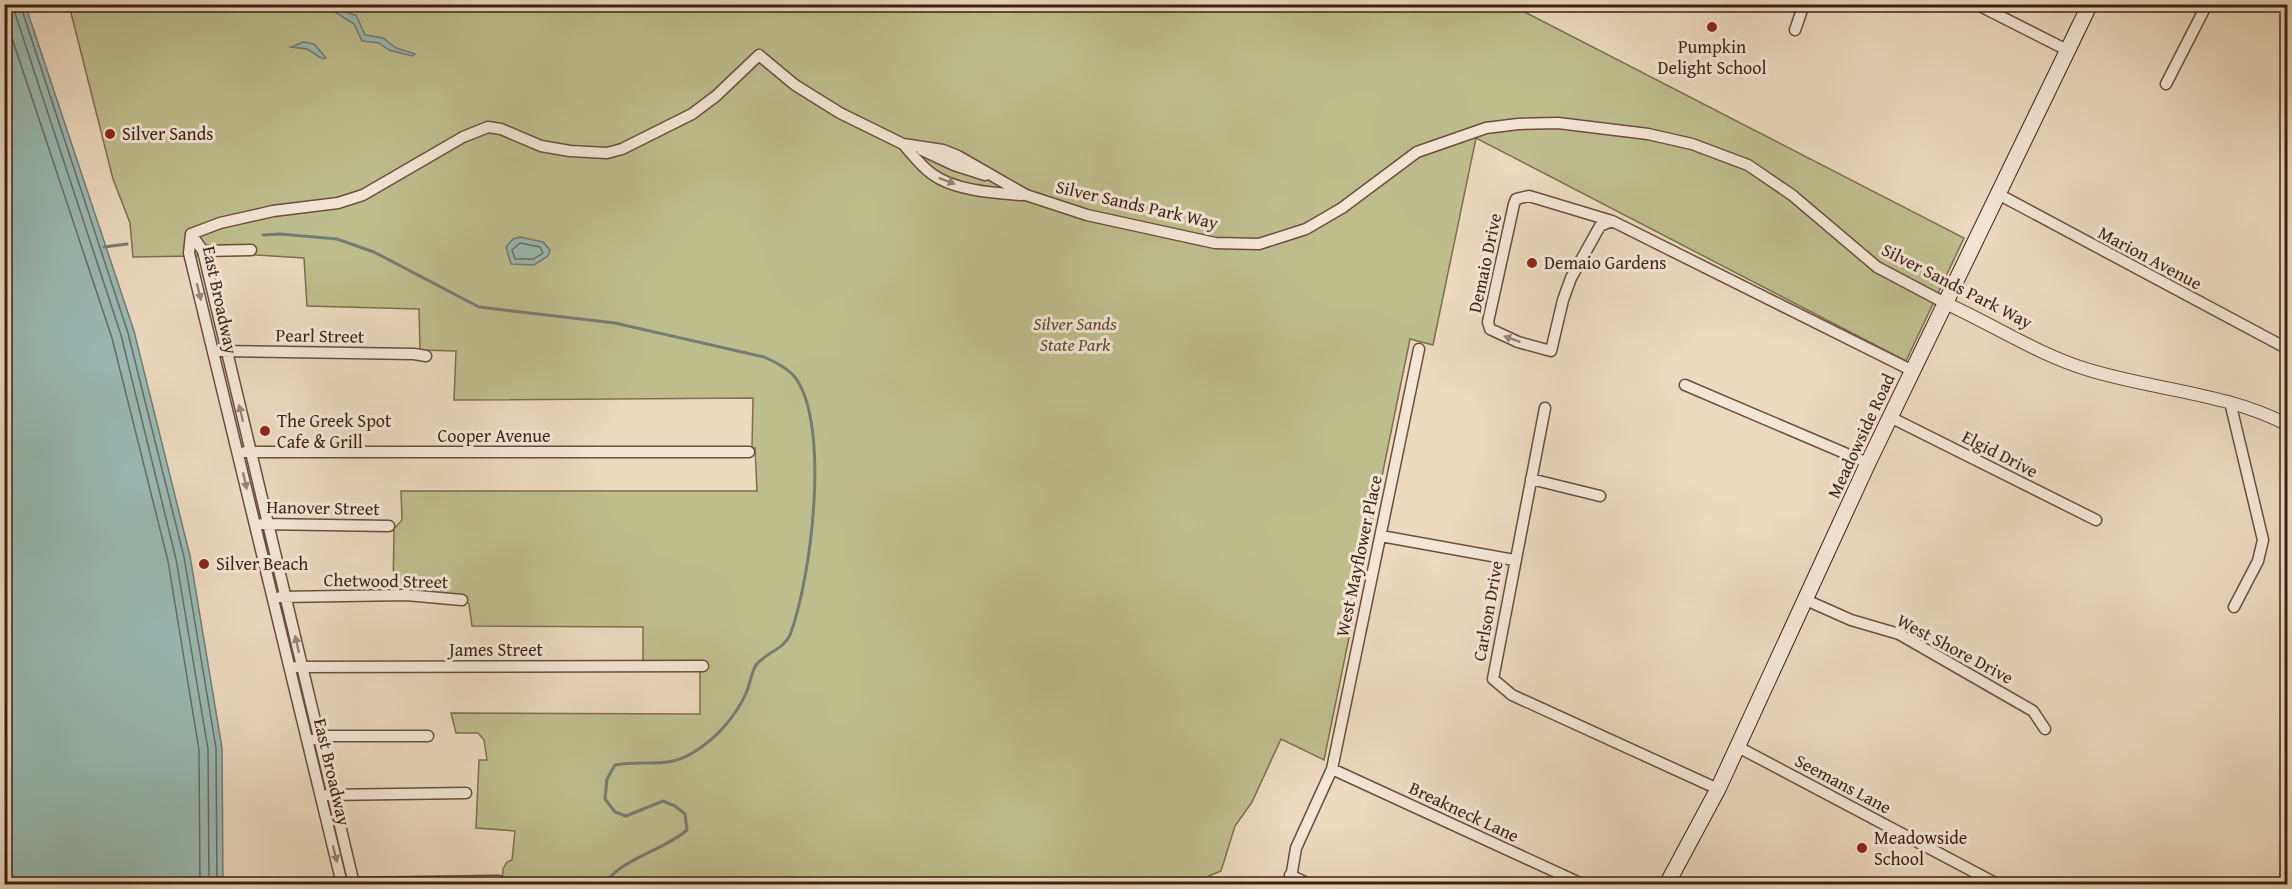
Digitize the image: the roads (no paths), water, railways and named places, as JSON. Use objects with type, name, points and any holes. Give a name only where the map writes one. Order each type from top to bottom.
[{"type":"main road","name":"Meadowside Road","points":[[1667,885],[1718,789],[1868,463],[2090,4]]},
{"type":"street","points":[[1795,30],[1804,4]]},
{"type":"street","points":[[1976,4],[2067,50]]},
{"type":"street","points":[[2166,84],[2207,4]]},
{"type":"street","name":"Silver Sands Park Way","points":[[191,234],[220,223],[290,208],[338,203],[363,195],[463,137],[488,127],[501,129],[541,146],[570,151],[607,153],[622,149],[692,114],[716,96],[759,55],[818,100],[903,144],[921,148],[954,165],[992,176],[1026,195]]},
{"type":"street","name":"Silver Sands Park Way","points":[[903,144],[920,164],[940,179],[963,187],[1026,195],[1087,215],[1164,234],[1215,243],[1259,244],[1278,240],[1319,223],[1417,153],[1458,136],[1518,124],[1606,127],[1692,144],[1748,165],[1792,195],[1877,267],[2068,363],[2110,376],[2230,402],[2288,424]]},
{"type":"street","name":"Marion Avenue","points":[[1998,194],[2288,349]]},
{"type":"street","name":"Demaio Drive","points":[[1612,221],[1600,226],[1571,278],[1563,300],[1551,351],[1496,334],[1490,329],[1488,322],[1516,199],[1528,196],[1612,221],[1913,371]]},
{"type":"street","name":"East Broadway","points":[[191,234],[203,251],[302,667],[320,795],[348,884]]},
{"type":"street","name":"East Broadway","points":[[191,234],[189,253],[290,667],[333,795],[348,884]]},
{"type":"street","points":[[203,251],[250,250]]},
{"type":"street","name":"West Mayflower Place","points":[[1290,880],[1296,848],[1332,769],[1419,349]]},
{"type":"street","name":"Pearl Street","points":[[213,351],[426,356]]},
{"type":"street","points":[[1685,386],[1868,463]]},
{"type":"street","points":[[2230,402],[2263,540],[2258,561],[2234,606]]},
{"type":"street","name":"Carlson Drive","points":[[1545,408],[1514,560],[1493,679],[1512,695],[1718,789]]},
{"type":"street","name":"Elgid Drive","points":[[1890,417],[2096,520]]},
{"type":"street","name":"Cooper Avenue","points":[[238,452],[749,452]]},
{"type":"street","points":[[1531,479],[1600,496]]},
{"type":"street","name":"Hanover Street","points":[[255,524],[389,526]]},
{"type":"street","points":[[1381,536],[1514,560]]},
{"type":"street","name":"Chetwood Street","points":[[273,597],[406,595],[462,600]]},
{"type":"street","name":"West Shore Drive","points":[[1806,600],[1851,620],[1899,634],[2033,711],[2045,729]]},
{"type":"street","name":"James Street","points":[[290,667],[703,666]]},
{"type":"street","points":[[313,739],[428,736]]},
{"type":"street","name":"Seemans Lane","points":[[1737,747],[1997,885]]},
{"type":"street","name":"Breakneck Lane","points":[[1332,769],[1582,885]]},
{"type":"street","points":[[320,795],[466,793]]},
{"type":"street","points":[[1290,880],[1309,885]]},
{"type":"street","points":[[348,884],[499,881]]},
{"type":"water","points":[[25,4],[134,331],[190,556],[222,748],[223,884],[5,884],[4,5]]},
{"type":"water","points":[[324,5],[356,15],[365,35],[383,38],[396,48],[415,54],[412,56],[389,50],[379,43],[362,41],[354,24]]},
{"type":"water","points":[[303,42],[314,44],[326,58],[323,59],[307,49],[291,47]]},
{"type":"water","points":[[520,237],[543,242],[550,250],[548,256],[534,265],[511,264],[506,247],[513,239]]},
{"type":"waterway","points":[[263,235],[280,234],[337,239],[374,252],[479,307],[615,323],[764,357],[786,369],[797,380],[807,403],[813,433],[814,506],[805,579],[790,635],[783,644],[756,665],[738,709],[718,733],[694,752],[674,761],[615,765],[607,779],[605,799],[615,812],[626,816],[663,801],[675,806],[685,814],[687,830],[667,844],[622,867],[604,884]]},
{"type":"waterway","points":[[104,247],[127,244]]},
{"type":"place","name":"Pumpkin Delight School","points":[[1712,27]]},
{"type":"place","name":"Silver Sands","points":[[110,134]]},
{"type":"place","name":"Demaio Gardens","points":[[1532,263]]},
{"type":"place","name":"The Greek Spot Cafe & Grill","points":[[265,431]]},
{"type":"place","name":"Silver Beach","points":[[204,564]]},
{"type":"place","name":"Meadowside School","points":[[1862,848]]},
{"type":"park label","name":"Silver Sands State Park","points":[[1075,334]]}]
